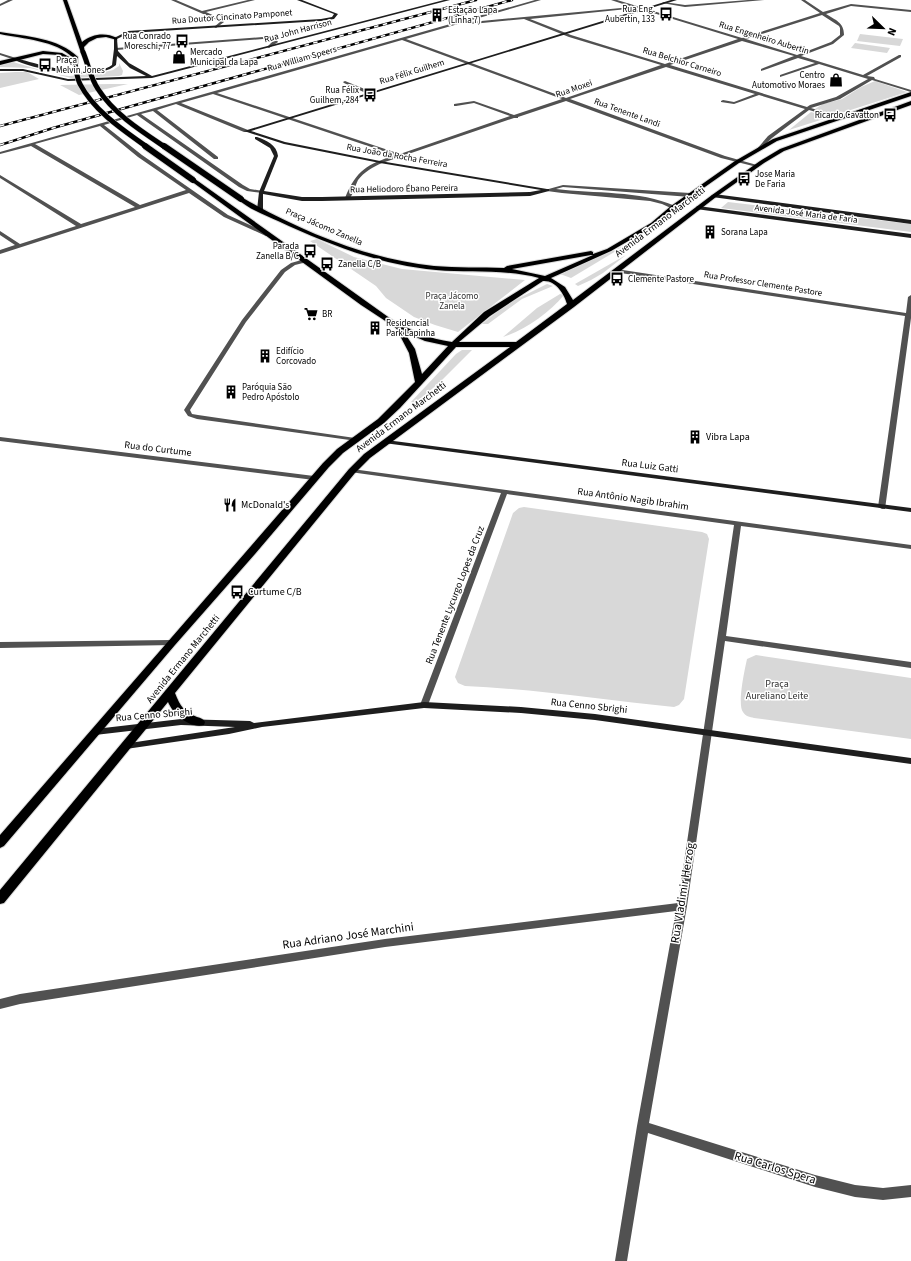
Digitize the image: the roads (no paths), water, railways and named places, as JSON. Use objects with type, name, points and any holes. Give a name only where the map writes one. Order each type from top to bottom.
[{"type":"main road","name":"Praça Jácomo Zanella","points":[[65,0],[76,34],[97,88],[110,105],[142,132],[241,199],[260,210],[334,244],[372,257],[435,268],[493,271],[546,278]]},
{"type":"main road","points":[[0,33],[69,51],[76,58],[75,63],[81,84],[110,118],[268,235],[399,328],[428,339],[454,344],[518,344]]},
{"type":"main road","points":[[82,50],[84,42],[93,38],[109,37],[115,39]]},
{"type":"main road","points":[[0,63],[34,54],[58,54],[66,56],[75,63]]},
{"type":"main road","name":"Avenida Ermano Marchetti","points":[[0,843],[170,643],[252,552],[314,478],[326,465],[397,406],[461,336],[500,304],[546,278],[609,250],[653,224],[673,207],[737,162],[775,140],[911,94]]},
{"type":"main road","name":"Avenida Ermano Marchetti","points":[[0,899],[352,471],[367,456],[756,166],[782,150],[837,129],[911,104]]},
{"type":"main road","points":[[493,271],[609,250]]},
{"type":"main road","points":[[546,278],[562,286],[571,305]]},
{"type":"main road","points":[[399,328],[401,335],[409,344],[416,362],[419,383]]},
{"type":"main road","points":[[170,693],[176,710],[200,722]]},
{"type":"street","points":[[0,5],[11,0]]},
{"type":"street","points":[[173,0],[221,21],[222,24],[216,27]]},
{"type":"street","points":[[203,12],[253,0]]},
{"type":"street","name":"Rua Doutor Cincinato Pamponet","points":[[115,39],[128,32],[326,19],[333,18],[336,14],[299,0]]},
{"type":"street","name":"Rua John Harrison","points":[[0,70],[23,70],[68,80],[152,77],[448,0]]},
{"type":"street","name":"Rua William Speers","points":[[0,153],[539,0]]},
{"type":"street","name":"Rua Engenheiro Aubertin","points":[[613,0],[873,78],[911,91]]},
{"type":"street","name":"Rua Félix Guilhem","points":[[246,130],[287,119],[675,0]]},
{"type":"street","points":[[664,3],[685,6],[762,0]]},
{"type":"street","points":[[762,70],[832,43],[842,35],[842,28],[840,25],[803,0]]},
{"type":"street","name":"Rua Moxei","points":[[348,198],[354,180],[359,174],[380,162],[745,40],[821,13],[851,5],[911,11]]},
{"type":"street","points":[[449,26],[638,8]]},
{"type":"street","points":[[616,11],[625,15]]},
{"type":"street","name":"Rua Belchior Carneiro","points":[[524,18],[562,34],[838,118]]},
{"type":"street","points":[[116,50],[263,38],[275,40],[276,42],[269,47]]},
{"type":"street","points":[[0,54],[57,71],[99,71],[109,69],[114,65],[116,50],[115,39]]},
{"type":"street","name":"Rua Tenente Landi","points":[[403,39],[737,162],[756,166]]},
{"type":"street","points":[[116,50],[121,60],[131,67],[152,77]]},
{"type":"street","points":[[865,76],[900,56]]},
{"type":"street","points":[[781,76],[819,62]]},
{"type":"street","points":[[759,149],[770,137],[807,109],[820,103],[838,98],[873,78]]},
{"type":"street","points":[[345,82],[370,93]]},
{"type":"street","points":[[214,93],[287,119],[399,155]]},
{"type":"street","points":[[723,101],[734,104],[759,94]]},
{"type":"street","points":[[456,105],[474,102],[516,117]]},
{"type":"street","points":[[177,103],[246,130],[272,147],[276,152],[276,156],[261,192],[259,203],[260,210]]},
{"type":"street","points":[[154,110],[216,158]]},
{"type":"street","points":[[138,114],[241,186],[250,190],[261,192]]},
{"type":"street","points":[[102,124],[140,156],[226,216],[268,235]]},
{"type":"street","name":"Rua João da Rocha Ferreira","points":[[246,130],[284,143],[380,162],[547,190]]},
{"type":"street","points":[[31,144],[138,207]]},
{"type":"street","points":[[0,176],[80,226]]},
{"type":"street","name":"Rua Heliodoro Ébano Pereira","points":[[261,192],[302,199],[530,194],[563,186],[690,195]]},
{"type":"street","name":"Rua Heliodoro Ébano Pereira","points":[[547,190],[646,199],[664,202],[673,207]]},
{"type":"street","points":[[0,252],[189,191]]},
{"type":"street","name":"Avenida José Maria de Faria","points":[[714,196],[911,222]]},
{"type":"street","name":"Avenida José Maria de Faria","points":[[698,208],[911,236]]},
{"type":"street","points":[[0,232],[19,246]]},
{"type":"street","points":[[306,261],[293,264],[283,271],[244,321],[187,410],[188,413],[197,417],[355,440]]},
{"type":"street","name":"Rua Professor Clemente Pastore","points":[[616,271],[908,315]]},
{"type":"street","points":[[882,507],[911,297]]},
{"type":"street","name":"Rua do Curtume","points":[[0,439],[314,478]]},
{"type":"street","name":"Rua Luiz Gatti","points":[[386,442],[911,510]]},
{"type":"street","name":"Rua Antônio Nagib Ibrahim","points":[[352,471],[911,547]]},
{"type":"street","name":"Rua Tenente Lycurgo Lopes da Cruz","points":[[424,705],[505,492]]},
{"type":"street","name":"Rua Vladimir Herzog","points":[[621,1261],[682,906],[738,524]]},
{"type":"street","points":[[722,638],[911,665]]},
{"type":"street","points":[[0,645],[170,643]]},
{"type":"street","name":"Rua Cenno Sbrighi","points":[[126,746],[229,731],[262,724],[424,705],[521,710],[595,717],[708,734],[911,761]]},
{"type":"street","name":"Rua Cenno Sbrighi","points":[[95,732],[200,722],[262,724]]},
{"type":"street","name":"Rua Adriano José Marchini","points":[[0,1004],[20,999],[385,943],[682,906]]},
{"type":"street","name":"Rua Adriano José Marchini","points":[[0,999],[20,999]]},
{"type":"street","name":"Rua Carlos Spera","points":[[643,1126],[815,1181],[855,1191],[883,1194],[911,1191]]},
{"type":"railway","points":[[0,126],[476,0]]},
{"type":"railway","points":[[0,145],[53,128],[512,0]]},
{"type":"place","name":"Rua Eng. Aubertin, 133","points":[[666,14]]},
{"type":"place","name":"Estação Lapa (Linha 7)","points":[[437,15]]},
{"type":"place","name":"Rua Conrado Moreschi, 77","points":[[182,41]]},
{"type":"place","name":"Mercado Municipal da Lapa","points":[[179,57]]},
{"type":"place","name":"Praça Melvin Jones","points":[[45,65]]},
{"type":"place","name":"Centro Automotivo Moraes","points":[[836,80]]},
{"type":"place","name":"Rua Félix Guilhem, 284","points":[[370,95]]},
{"type":"place","name":"Ricardo Cavatton","points":[[890,115]]},
{"type":"place","name":"Jose Maria De Faria","points":[[744,179]]},
{"type":"place","name":"Sorana Lapa","points":[[710,232]]},
{"type":"place","name":"Parada Zanella B/C","points":[[310,251]]},
{"type":"place","name":"Zanella C/B","points":[[327,264]]},
{"type":"place","name":"Clemente Pastore","points":[[617,279]]},
{"type":"place","name":"BR","points":[[311,314]]},
{"type":"place","name":"Residencial Park Lapinha","points":[[375,328]]},
{"type":"place","name":"Edifício Corcovado","points":[[265,356]]},
{"type":"place","name":"Paróquia São Pedro Apóstolo","points":[[231,392]]},
{"type":"place","name":"Vibra Lapa","points":[[695,437]]},
{"type":"place","name":"McDonald's","points":[[230,505]]},
{"type":"place","name":"Curtume C/B","points":[[237,592]]},
{"type":"park label","name":"Praça Jácomo Zanela","points":[[452,302]]},
{"type":"park label","name":"Praça Aureliano Leite","points":[[777,690]]}]
